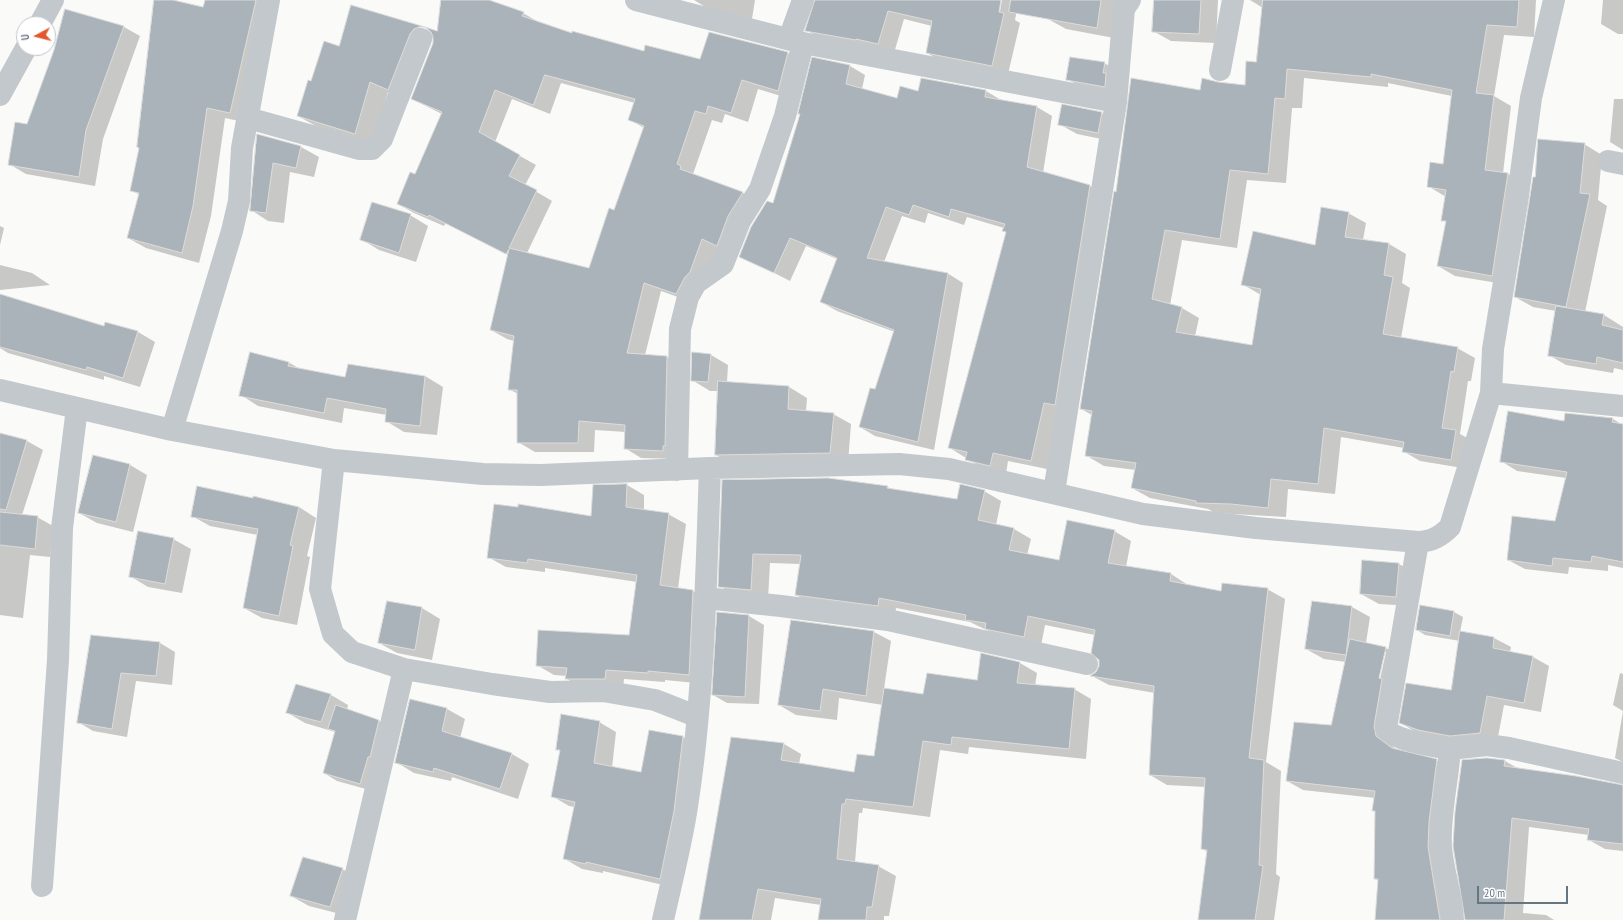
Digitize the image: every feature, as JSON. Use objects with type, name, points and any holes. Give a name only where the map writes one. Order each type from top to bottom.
[{"type":"street","points":[[44,16],[53,0]]},
{"type":"street","points":[[172,430],[232,231],[239,201],[241,155],[268,0]]},
{"type":"street","points":[[636,0],[796,41],[1116,102]]},
{"type":"street","points":[[677,470],[680,329],[688,297],[696,283],[723,264],[740,221],[760,189],[785,116],[803,0]]},
{"type":"street","points":[[1054,492],[1116,102],[1124,9],[1130,0]]},
{"type":"street","points":[[1220,70],[1233,0]]},
{"type":"street","points":[[0,390],[172,430],[334,460],[483,474],[541,475],[710,468],[898,464],[949,469],[1144,514],[1192,521],[1418,542],[1427,541],[1440,536],[1450,527],[1491,393],[1493,349],[1517,203],[1531,98],[1554,0]]},
{"type":"street","points":[[248,118],[359,149],[372,149],[382,139],[421,39]]},
{"type":"street","points":[[0,95],[22,56]]},
{"type":"street","points":[[1491,393],[1623,406]]},
{"type":"street","points":[[42,886],[58,660],[62,528],[77,408]]},
{"type":"street","points":[[334,460],[320,589],[333,634],[352,652],[404,669],[550,692],[603,691],[656,700],[696,716]]},
{"type":"street","points":[[663,920],[686,814],[696,716],[705,598],[710,468]]},
{"type":"street","points":[[1418,542],[1386,728],[1391,733],[1420,744],[1450,748],[1488,745],[1509,748],[1623,773]]},
{"type":"street","points":[[705,598],[888,620],[1087,664]]},
{"type":"street","points":[[345,920],[404,669]]},
{"type":"street","points":[[1450,748],[1441,837],[1442,855],[1453,908],[1453,920]]},
{"type":"building","points":[[154,0],[173,0],[203,7],[205,0],[256,0],[230,113],[207,108],[193,206],[182,253],[127,238],[139,193],[130,191],[139,148],[137,147]]},
{"type":"building","points":[[441,0],[489,0],[524,12],[522,16],[572,33],[572,31],[644,51],[645,45],[700,59],[709,32],[788,52],[778,91],[742,80],[731,113],[708,106],[706,114],[695,111],[677,164],[681,166],[680,169],[743,192],[728,216],[717,246],[702,239],[690,272],[685,277],[676,294],[644,283],[627,353],[667,356],[665,446],[663,446],[663,451],[624,449],[625,425],[579,421],[578,443],[517,443],[517,390],[508,390],[514,336],[490,330],[509,249],[506,254],[429,215],[428,217],[397,204],[410,172],[415,174],[442,112],[411,99],[433,43],[431,32],[425,27],[437,31]],"holes":[[[545,75],[635,99],[628,120],[644,126],[614,210],[609,208],[589,268],[509,248],[537,190],[509,176],[520,155],[479,132],[495,90],[533,105]]]},
{"type":"building","points":[[815,0],[1001,0],[999,12],[1004,13],[992,66],[926,53],[932,21],[888,11],[878,44],[805,31]]},
{"type":"building","points":[[1011,0],[1101,0],[1097,28],[1009,12]]},
{"type":"building","points":[[1154,0],[1201,0],[1199,34],[1152,32]]},
{"type":"building","points":[[1263,0],[1519,0],[1517,27],[1487,25],[1476,93],[1494,95],[1485,170],[1508,173],[1492,276],[1437,266],[1446,221],[1441,221],[1446,190],[1427,187],[1430,162],[1443,164],[1452,90],[1371,74],[1371,77],[1287,69],[1285,99],[1275,98],[1268,174],[1230,170],[1220,239],[1165,230],[1152,299],[1182,307],[1176,332],[1252,345],[1261,289],[1241,285],[1253,231],[1315,245],[1321,207],[1349,212],[1345,237],[1389,243],[1384,275],[1393,277],[1383,334],[1458,347],[1454,372],[1451,371],[1442,428],[1456,430],[1451,460],[1402,452],[1404,442],[1324,428],[1318,484],[1271,479],[1268,508],[1231,504],[1196,503],[1196,501],[1131,488],[1136,463],[1085,456],[1092,411],[1080,409],[1114,191],[1116,192],[1131,78],[1200,90],[1202,78],[1218,82],[1245,85],[1246,61],[1256,62]]},
{"type":"building","points":[[351,5],[425,27],[414,29],[410,34],[388,90],[370,82],[355,134],[297,116],[308,80],[311,81],[324,41],[339,46]]},
{"type":"building","points":[[65,9],[124,26],[86,130],[79,177],[8,165],[15,122],[27,124],[52,56],[56,56],[56,43]]},
{"type":"building","points":[[812,57],[850,65],[846,84],[897,98],[900,86],[918,91],[921,78],[986,90],[985,97],[1037,106],[1027,167],[1090,185],[1055,405],[1044,403],[1031,461],[993,453],[990,466],[965,460],[967,452],[948,448],[1006,232],[1002,231],[1005,224],[951,209],[949,217],[913,205],[909,215],[886,207],[867,258],[948,273],[918,442],[859,427],[870,388],[875,389],[894,330],[820,302],[837,258],[790,238],[774,273],[739,257],[751,227],[767,201],[773,203],[800,114],[798,114]]},
{"type":"building","points":[[1070,57],[1105,62],[1103,73],[1106,73],[1105,87],[1066,80]]},
{"type":"building","points":[[1062,104],[1102,112],[1098,133],[1058,125]]},
{"type":"building","points":[[257,134],[301,146],[296,168],[273,163],[266,213],[250,211]]},
{"type":"building","points":[[1538,139],[1585,143],[1580,193],[1590,194],[1566,307],[1514,297],[1533,177],[1535,177]]},
{"type":"building","points":[[372,202],[411,214],[399,253],[360,240]]},
{"type":"building","points":[[0,294],[104,326],[105,322],[138,331],[123,378],[87,367],[86,370],[0,347]]},
{"type":"building","points":[[1556,306],[1604,314],[1602,325],[1623,330],[1623,363],[1597,357],[1596,364],[1548,356]]},
{"type":"building","points":[[250,352],[289,362],[288,366],[345,377],[348,364],[425,376],[420,426],[385,422],[386,409],[327,398],[324,413],[239,396]]},
{"type":"building","points":[[692,352],[711,354],[708,382],[691,381]]},
{"type":"building","points":[[718,381],[789,386],[788,409],[834,413],[830,453],[715,455]]},
{"type":"building","points":[[1508,411],[1564,421],[1565,413],[1613,418],[1612,422],[1623,424],[1623,562],[1592,556],[1591,562],[1553,558],[1552,566],[1507,560],[1512,516],[1555,521],[1567,472],[1500,462]]},
{"type":"building","points":[[0,433],[27,440],[6,510],[0,509]]},
{"type":"building","points":[[93,455],[130,464],[116,522],[78,513]]},
{"type":"building","points":[[828,478],[888,486],[887,488],[957,499],[960,484],[985,490],[978,520],[1014,528],[1009,550],[1059,560],[1067,520],[1115,530],[1108,563],[1171,573],[1170,581],[1221,591],[1222,583],[1268,588],[1249,758],[1264,760],[1259,865],[1263,866],[1255,920],[1198,920],[1207,850],[1201,849],[1205,778],[1149,775],[1154,686],[1090,676],[1096,672],[1099,666],[1099,660],[1091,653],[1095,630],[1028,616],[1024,637],[985,629],[986,623],[965,620],[966,615],[879,598],[878,606],[795,595],[801,555],[753,554],[751,590],[718,587],[722,480]]},
{"type":"building","points":[[627,484],[626,507],[669,513],[660,585],[693,590],[689,675],[648,671],[648,673],[606,670],[605,679],[565,679],[567,668],[536,666],[538,630],[629,635],[637,575],[528,559],[527,563],[487,558],[494,504],[518,507],[518,504],[591,516],[593,485]]},
{"type":"building","points":[[197,486],[253,498],[253,496],[299,507],[290,545],[293,546],[279,616],[243,608],[258,529],[191,517]]},
{"type":"building","points":[[0,512],[38,516],[35,549],[0,545]]},
{"type":"building","points":[[138,531],[174,538],[165,584],[129,577]]},
{"type":"building","points":[[1362,560],[1399,563],[1396,597],[1360,594]]},
{"type":"building","points":[[387,601],[422,607],[415,650],[378,643]]},
{"type":"building","points":[[1312,601],[1352,606],[1346,655],[1305,649]]},
{"type":"building","points":[[1420,605],[1454,611],[1450,636],[1416,630]]},
{"type":"building","points":[[717,612],[749,615],[745,697],[712,695]]},
{"type":"building","points":[[791,620],[874,631],[866,696],[823,689],[820,711],[778,705]]},
{"type":"building","points":[[1460,631],[1494,637],[1493,648],[1533,656],[1524,703],[1487,696],[1480,733],[1450,736],[1418,730],[1399,723],[1406,683],[1451,690]]},
{"type":"building","points":[[91,635],[160,642],[156,676],[121,673],[112,729],[77,723]]},
{"type":"building","points":[[1350,639],[1386,647],[1379,678],[1382,679],[1374,726],[1376,736],[1392,748],[1437,759],[1429,822],[1428,847],[1440,920],[1375,920],[1378,879],[1374,879],[1375,811],[1372,811],[1375,791],[1286,781],[1294,722],[1331,725]]},
{"type":"building","points":[[981,653],[1020,662],[1017,683],[1075,688],[1069,749],[952,737],[951,745],[923,741],[913,807],[846,799],[845,804],[842,804],[837,859],[879,865],[872,907],[867,907],[866,920],[818,920],[821,899],[758,889],[752,920],[699,920],[731,737],[784,743],[781,760],[854,772],[857,754],[874,756],[884,688],[923,694],[927,673],[977,680]]},
{"type":"building","points":[[296,684],[331,694],[321,722],[286,713]]},
{"type":"building","points":[[410,699],[447,708],[442,731],[512,753],[500,789],[434,768],[433,772],[395,763]]},
{"type":"building","points":[[336,705],[379,720],[370,757],[368,757],[360,784],[323,773],[335,731],[328,729]]},
{"type":"building","points":[[561,714],[600,721],[594,763],[641,772],[649,730],[683,736],[674,811],[660,879],[586,862],[586,864],[563,859],[575,802],[551,797],[560,750],[556,750]]},
{"type":"building","points":[[1487,758],[1505,760],[1504,766],[1576,776],[1623,785],[1623,844],[1587,840],[1589,829],[1512,818],[1504,920],[1465,920],[1453,846],[1455,812],[1462,760]]},
{"type":"building","points":[[303,857],[343,868],[330,907],[290,896]]}]
